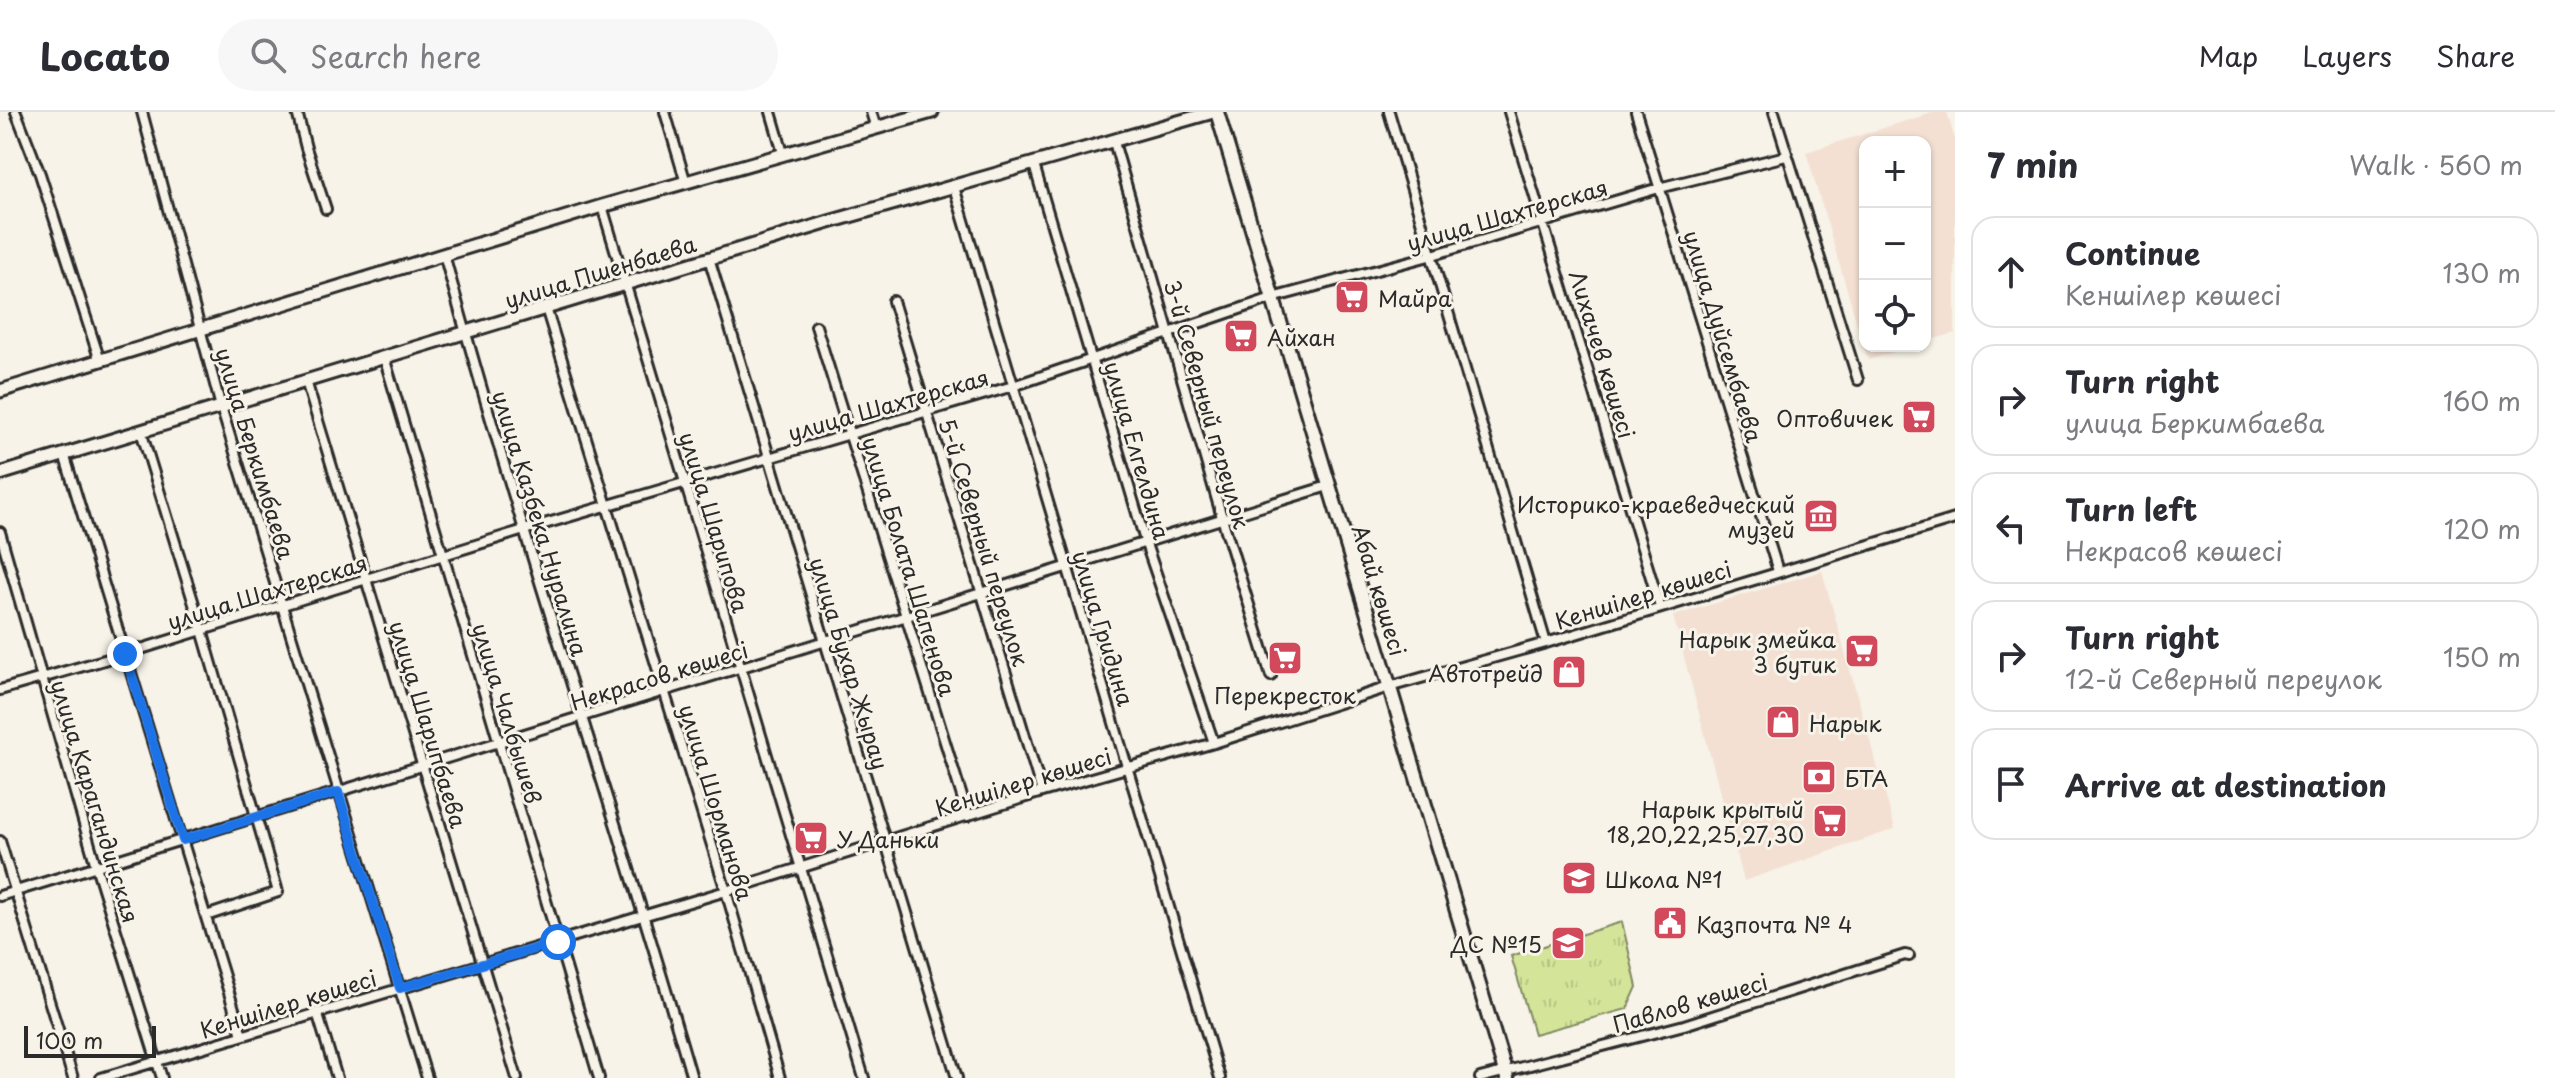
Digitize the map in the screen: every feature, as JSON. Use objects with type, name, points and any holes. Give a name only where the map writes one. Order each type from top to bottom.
[{"type":"main road","name":"Абай көшесі","points":[[1215,112],[1506,1074]]},
{"type":"street","points":[[16,112],[40,174],[100,361]]},
{"type":"street","name":"улица Беркимбаева","points":[[142,112],[221,407],[427,1078]]},
{"type":"street","points":[[297,112],[326,209]]},
{"type":"street","points":[[665,112],[686,183]]},
{"type":"street","points":[[771,112],[783,153]]},
{"type":"street","points":[[871,112],[876,128]]},
{"type":"street","points":[[0,390],[602,206],[932,112]]},
{"type":"street","name":"улица Пшенбаева","points":[[0,474],[709,258],[1215,112]]},
{"type":"street","points":[[1389,112],[1429,256],[1546,643]]},
{"type":"street","name":"Лихачев көшесі","points":[[1509,112],[1660,607]]},
{"type":"street","name":"улица Дуйсембаева","points":[[1636,112],[1778,571]]},
{"type":"street","points":[[1774,112],[1858,380]]},
{"type":"street","name":"3-й Северный переулок","points":[[1114,142],[1168,335],[1271,676]]},
{"type":"street","name":"улица Шахтерская","points":[[0,690],[524,530],[1013,386],[1272,298],[1429,256],[1659,188],[1786,156]]},
{"type":"street","name":"улица Елгелдина","points":[[1034,165],[1146,544],[1214,743]]},
{"type":"street","name":"улица Гридина","points":[[954,187],[1220,1078]]},
{"type":"street","name":"улица Шарипова","points":[[602,206],[864,1078]]},
{"type":"street","name":"улица Казбека Нуралина","points":[[444,254],[524,530],[645,916],[692,1078]]},
{"type":"street","name":"улица Бухар Жырау","points":[[709,258],[957,1078]]},
{"type":"street","name":"5-й Северный переулок","points":[[893,301],[1042,792]]},
{"type":"street","name":"улица Шорманова","points":[[546,308],[726,891],[780,1078]]},
{"type":"street","name":"улица Болата Шапенова","points":[[816,326],[968,816]]},
{"type":"street","name":"улица Чалбышев","points":[[384,357],[599,1078]]},
{"type":"street","name":"улица Шарипбаева","points":[[306,381],[517,1078]]},
{"type":"street","points":[[141,431],[278,892],[206,916]]},
{"type":"street","points":[[64,454],[242,1035]]},
{"type":"street","name":"Некрасов көшесі","points":[[0,896],[1223,521],[1328,486]]},
{"type":"street","name":"Кеншілер көшесі","points":[[101,1078],[645,916],[1389,687],[1546,643],[1955,519]]},
{"type":"street","name":"улица Карагандинская","points":[[0,532],[96,866],[162,1078]]},
{"type":"street","points":[[0,841],[73,1078]]},
{"type":"street","name":"Павлов көшесі","points":[[1480,1078],[1506,1074],[1684,1025],[1909,956]]},
{"type":"street","points":[[317,1012],[337,1078]]},
{"type":"shaded area","points":[[1935,112],[1947,112],[1955,140],[1955,333],[1931,340],[1931,136],[1859,136],[1859,330],[1806,152]]},
{"type":"shaded area","points":[[1866,352],[1894,352],[1868,360]]},
{"type":"shaded area","name":"Нарык","points":[[1822,571],[1895,829],[1744,881],[1673,616]]},
{"type":"green space","points":[[1622,922],[1637,987],[1627,1009],[1534,1034],[1511,956]]},
{"type":"place","name":"Майра","points":[[1352,297]]},
{"type":"place","name":"Айхан","points":[[1241,336]]},
{"type":"place","name":"Оптовичек","points":[[1919,417]]},
{"type":"place","name":"Историко-краеведческий музей","points":[[1821,516]]},
{"type":"place","name":"Нарык змейка 3 бутик","points":[[1862,651]]},
{"type":"place","name":"Перекресток","points":[[1285,658]]},
{"type":"place","name":"Автотрейд","points":[[1569,672]]},
{"type":"place","name":"Нарык","points":[[1783,722]]},
{"type":"place","name":"БТА","points":[[1819,777]]},
{"type":"place","name":"Нарык крытый 18,20,22,25,27,30","points":[[1830,821]]},
{"type":"place","name":"У Даньки","points":[[811,838]]},
{"type":"place","name":"Школа №1","points":[[1579,878]]},
{"type":"place","name":"Казпочта № 4","points":[[1670,923]]},
{"type":"place","name":"ДС №15","points":[[1568,943]]},
{"type":"route","points":[[125,654],[183,840],[338,792],[400,988],[558,942]]}]
